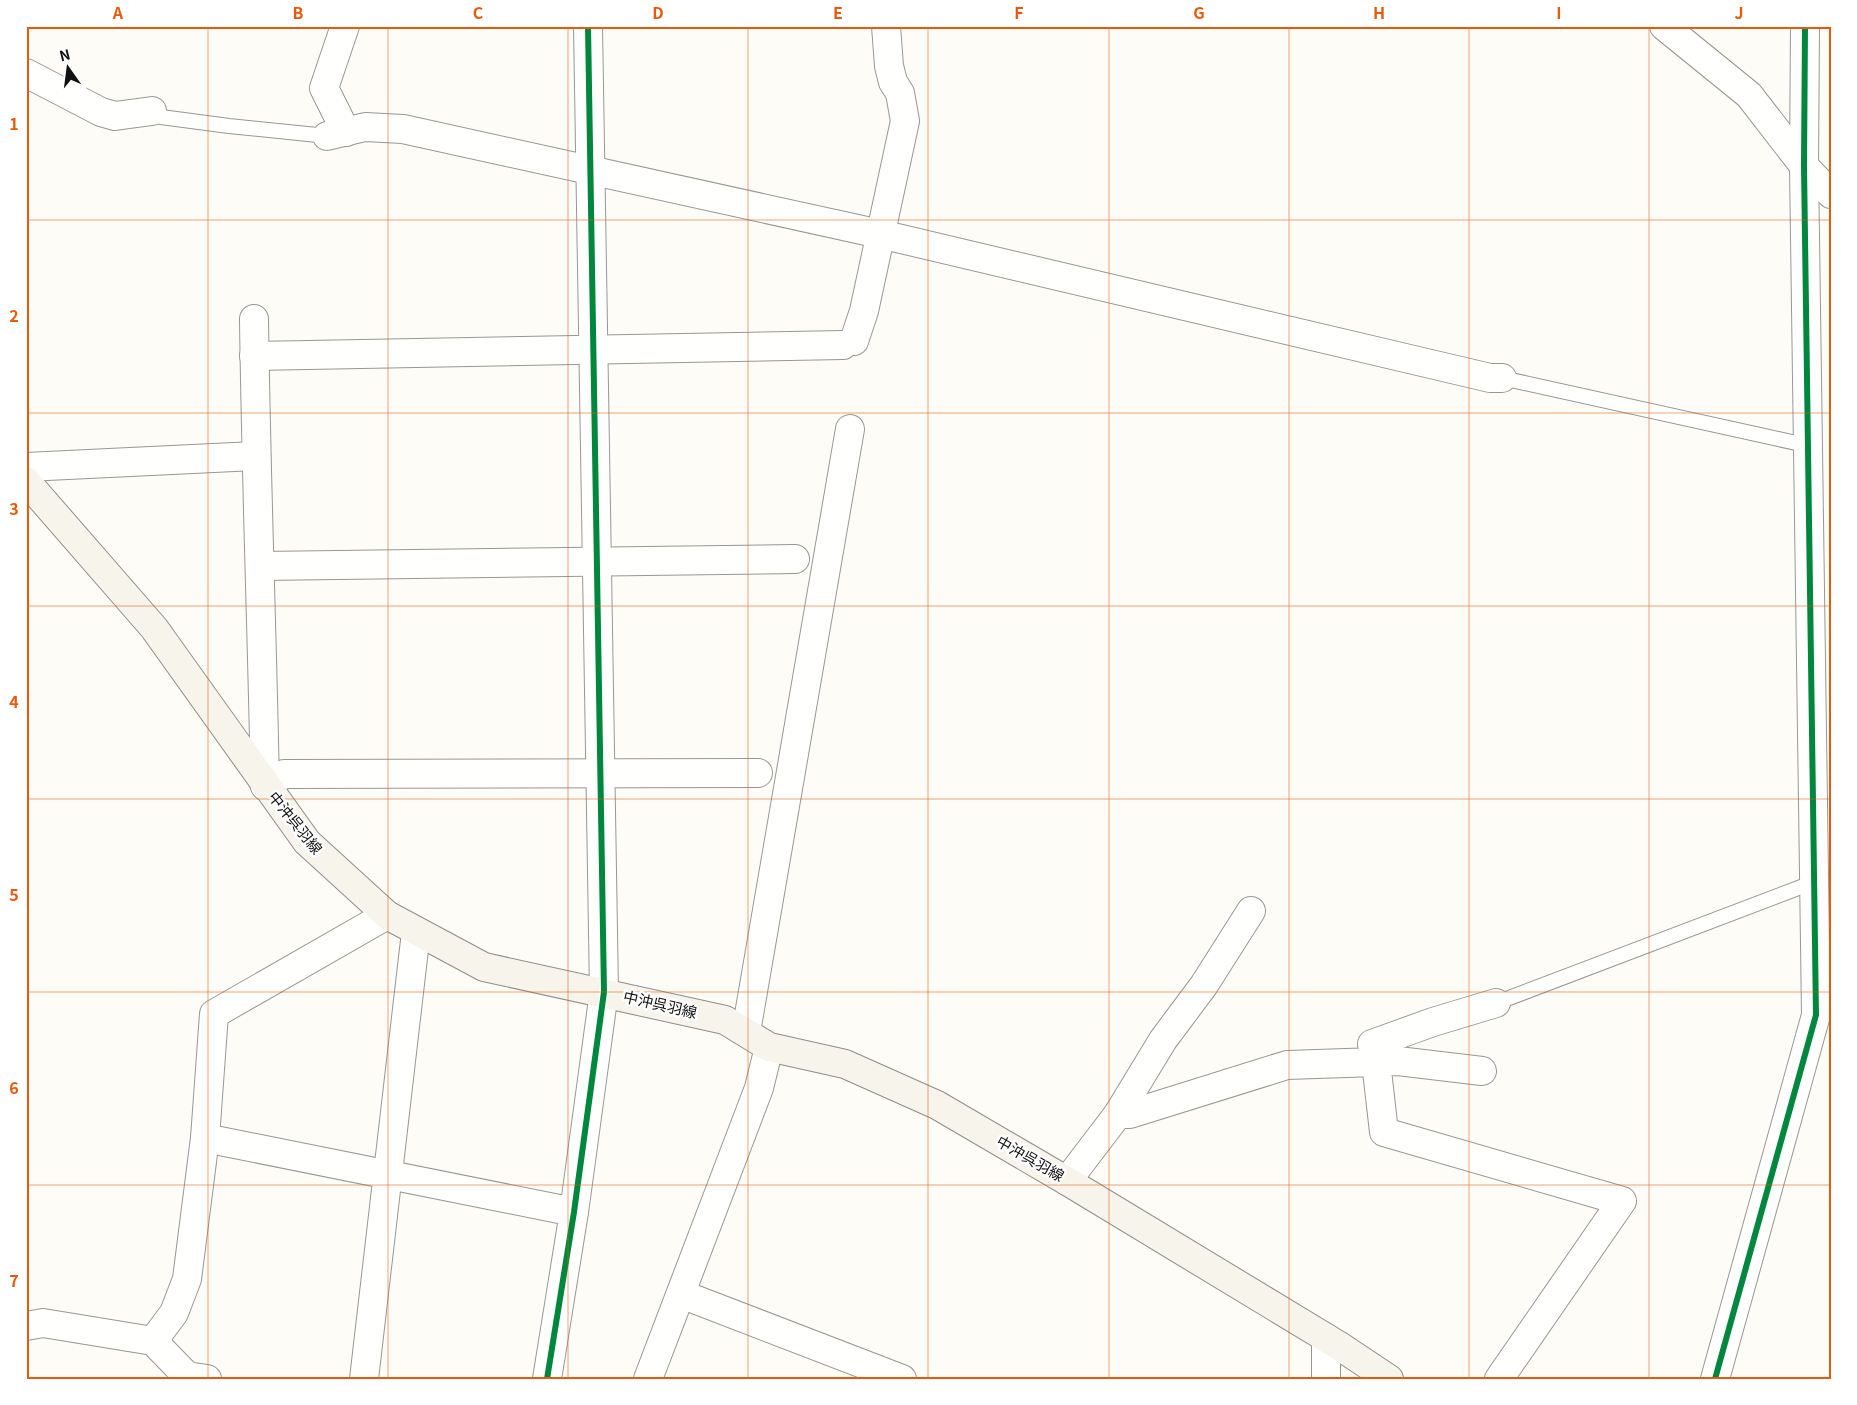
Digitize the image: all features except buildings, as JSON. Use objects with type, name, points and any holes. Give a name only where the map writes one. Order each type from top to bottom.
[{"type":"main road","name":"中沖呉羽線","points":[[26,481],[154,628],[307,842],[387,915],[484,967],[725,1020],[769,1047],[845,1064],[937,1105],[1067,1181],[1326,1338],[1389,1379]]},
{"type":"street","points":[[344,26],[324,88],[337,134],[365,127],[403,129],[880,234],[1490,378],[1502,378]]},
{"type":"street","points":[[547,1379],[574,1212],[604,992],[588,26]]},
{"type":"street","points":[[254,356],[849,343],[864,310],[905,121],[900,93],[893,82],[889,66],[886,26]]},
{"type":"street","points":[[1664,26],[1749,95],[1804,166],[1831,194]]},
{"type":"street","points":[[1715,1379],[1816,1015],[1823,962],[1814,882],[1810,446],[1804,166],[1805,26]]},
{"type":"street","points":[[26,73],[101,112],[116,116],[152,111]]},
{"type":"street","points":[[254,319],[255,456],[261,566],[266,786]]},
{"type":"street","points":[[746,1032],[850,429]]},
{"type":"street","points":[[26,467],[255,456]]},
{"type":"street","points":[[261,566],[596,560],[795,559]]},
{"type":"street","points":[[266,786],[284,774],[758,773]]},
{"type":"street","points":[[1067,1181],[1118,1114],[1163,1040],[1204,985],[1251,911]]},
{"type":"street","points":[[153,1341],[174,1313],[187,1279],[205,1138],[214,1014],[387,915]]},
{"type":"street","points":[[364,1379],[416,932]]},
{"type":"street","points":[[1496,1003],[1433,1022],[1372,1044],[1376,1062],[1384,1132],[1622,1202],[1499,1379]]},
{"type":"street","points":[[648,1379],[759,1088],[769,1047]]},
{"type":"street","points":[[1118,1114],[1130,1114],[1287,1065],[1398,1061],[1482,1071]]},
{"type":"street","points":[[205,1138],[574,1212]]},
{"type":"street","points":[[681,1294],[902,1379]]},
{"type":"street","points":[[26,1326],[43,1323],[153,1341],[187,1376],[207,1379]]},
{"type":"street","points":[[1326,1338],[1326,1379]]},
{"type":"lane","points":[[152,111],[161,117],[229,126],[337,134]]},
{"type":"lane","points":[[1502,378],[1810,446]]},
{"type":"lane","points":[[1496,1003],[1814,882]]},
{"type":"cycle path","points":[[547,1379],[574,1212],[604,992],[588,26]]},
{"type":"cycle path","points":[[1715,1379],[1816,1015],[1804,166],[1805,26]]}]
